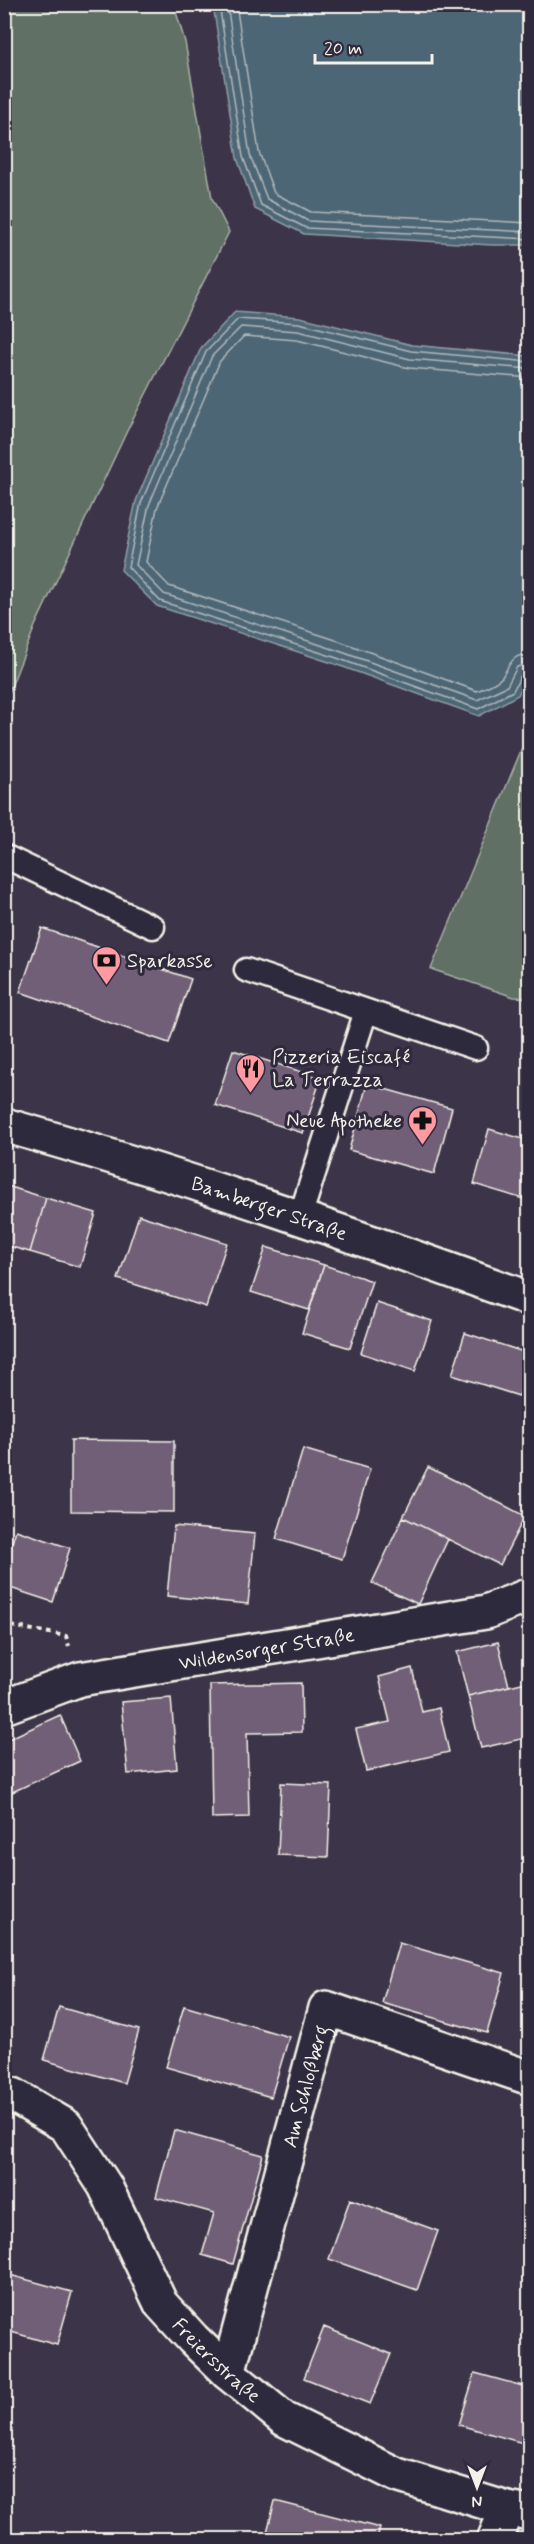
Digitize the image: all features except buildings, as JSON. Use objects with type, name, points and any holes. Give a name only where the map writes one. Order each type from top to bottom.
[{"type":"street","name":"Bamberger Straße","points":[[4,1125],[94,1150],[300,1217],[530,1299]]},
{"type":"street","name":"Wildensorger Straße","points":[[4,1707],[80,1679],[486,1612],[530,1595]]},
{"type":"street","name":"Am Schloßberg","points":[[228,2373],[326,2008],[530,2078]]},
{"type":"street","name":"Freiersstraße","points":[[4,2092],[14,2095],[66,2126],[105,2186],[161,2304],[192,2339],[228,2373],[284,2419],[397,2475],[518,2511]]},
{"type":"street","points":[[494,2540],[518,2511]]},
{"type":"lane","points":[[4,856],[153,927]]},
{"type":"lane","points":[[246,970],[476,1048]]},
{"type":"lane","points":[[300,1217],[366,1011]]},
{"type":"path","points":[[4,1610],[11,1626],[66,1636],[80,1679]]},
{"type":"green space","points":[[5,4],[174,5],[185,42],[212,198],[229,232],[127,431],[35,626],[5,702]]},
{"type":"green space","points":[[529,731],[529,998],[514,997],[431,969]]},
{"type":"water","points":[[213,5],[529,5],[529,245],[492,245],[304,234],[255,209],[237,158]]},
{"type":"water","points":[[235,312],[300,317],[412,345],[529,356],[530,671],[518,695],[479,716],[332,663],[157,606],[121,570],[136,501],[201,348]]},
{"type":"place","name":"Sparkasse","points":[[106,986]]},
{"type":"place","name":"Pizzeria Eiscafé La Terrazza","points":[[251,1094]]},
{"type":"place","name":"Neue Apotheke","points":[[423,1146]]}]
